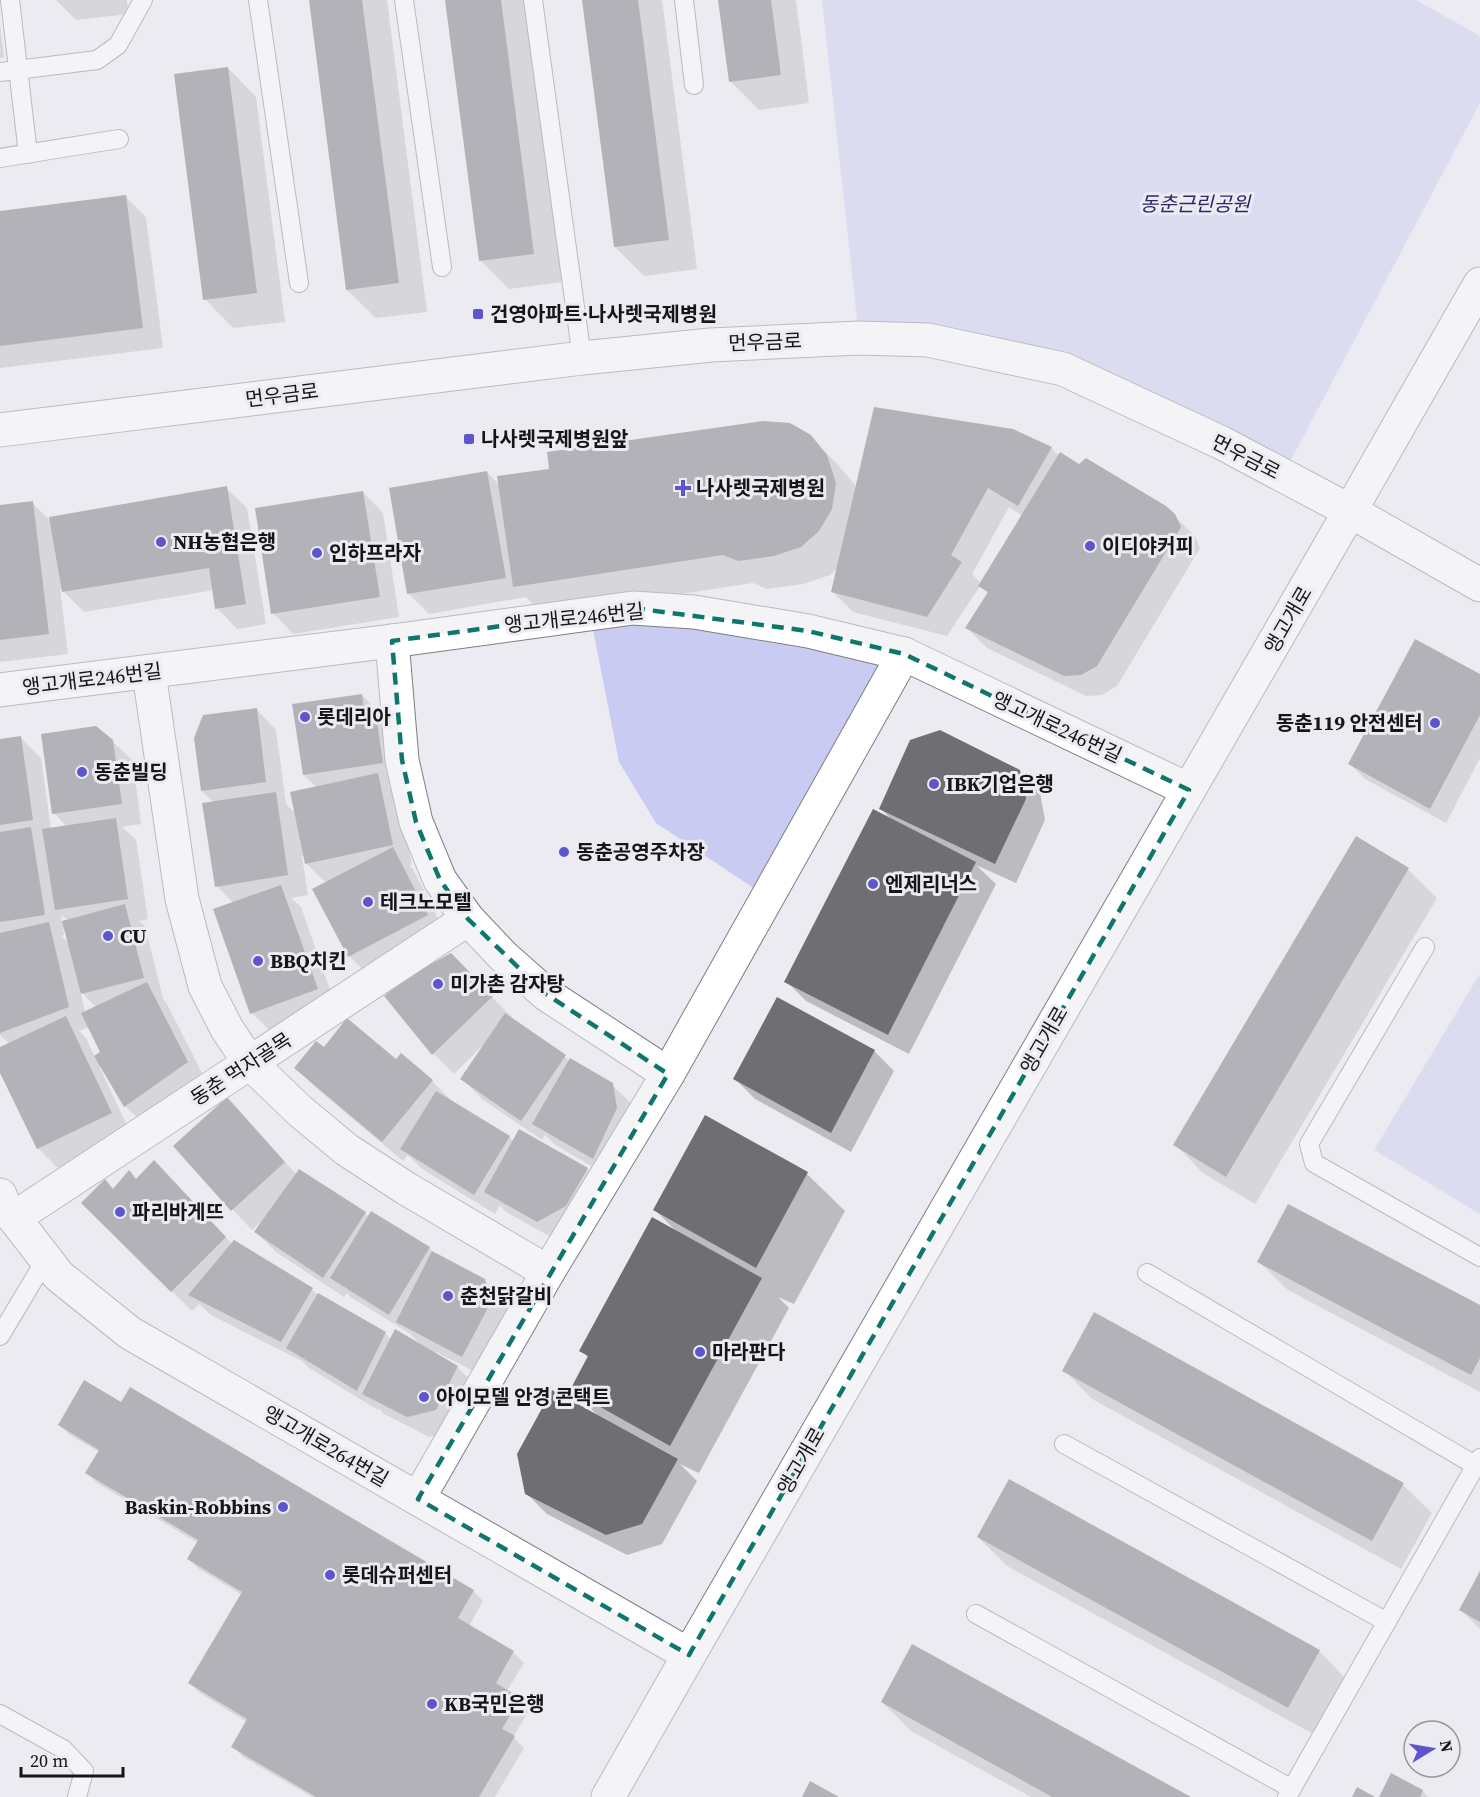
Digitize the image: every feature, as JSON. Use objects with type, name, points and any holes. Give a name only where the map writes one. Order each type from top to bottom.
[{"type":"street","name":"앵고개로","points":[[608,1797],[1480,284]]},
{"type":"street","name":"먼우금로","points":[[0,430],[582,358],[711,345],[859,338],[928,340],[1063,369],[1222,443],[1350,511],[1480,585]]},
{"type":"street","name":"앵고개로246번길","points":[[0,690],[149,673],[633,608],[694,612],[808,631],[904,654],[1189,790]]},
{"type":"street","points":[[392,641],[402,760],[416,822],[441,880],[468,919],[503,956],[546,994],[668,1074]]},
{"type":"street","points":[[418,1499],[548,1272],[668,1074],[904,654]]},
{"type":"street","points":[[149,673],[182,898],[205,986],[227,1029],[250,1063],[300,1111],[347,1150],[407,1189],[548,1272]]},
{"type":"street","name":"동춘 먹자골목","points":[[7,1207],[250,1063],[468,919]]},
{"type":"street","name":"앵고개로264번길","points":[[7,1207],[59,1276],[130,1333],[688,1655]]},
{"type":"lane","points":[[10,0],[9,71],[28,153]]},
{"type":"lane","points":[[9,71],[97,60],[118,45],[143,0]]},
{"type":"lane","points":[[258,0],[299,283]]},
{"type":"lane","points":[[404,0],[442,267]]},
{"type":"lane","points":[[533,0],[582,358]]},
{"type":"lane","points":[[684,0],[694,85]]},
{"type":"lane","points":[[0,158],[119,140]]},
{"type":"lane","points":[[1425,947],[1309,1144],[1314,1163],[1480,1257]]},
{"type":"lane","points":[[0,1336],[46,1259]]},
{"type":"lane","points":[[976,1614],[1289,1793],[1479,1464],[1147,1273]]},
{"type":"lane","points":[[1064,1444],[1387,1622]]},
{"type":"lane","points":[[0,1714],[63,1749],[84,1771],[77,1797]]},
{"type":"highlighted area","points":[[633,608],[808,631],[904,654],[1189,790],[689,1655],[418,1499],[668,1074],[546,994],[468,919],[440,880],[416,822],[402,760],[392,641]]},
{"type":"green space","name":"동춘근린공원","points":[[822,0],[1416,0],[1480,36],[1480,103],[1283,475],[1063,369],[859,338]]},
{"type":"green space","points":[[590,614],[904,654],[767,897],[656,823],[619,762]]},
{"type":"green space","points":[[1480,976],[1480,1214],[1374,1150]]},
{"type":"building","points":[[309,0],[362,0],[399,283],[346,290]]},
{"type":"building","points":[[445,0],[501,0],[534,254],[479,261]]},
{"type":"building","points":[[582,0],[638,0],[669,240],[614,247]]},
{"type":"building","points":[[718,0],[771,0],[781,75],[729,82]]},
{"type":"building","points":[[228,67],[257,293],[203,300],[174,74]]},
{"type":"building","points":[[126,195],[143,328],[0,346],[0,211]]},
{"type":"building","points":[[874,407],[1013,429],[1052,447],[1018,506],[988,488],[951,555],[962,562],[927,617],[831,592]]},
{"type":"building","name":"나사렛국제병원","points":[[763,421],[790,423],[811,435],[827,455],[836,483],[832,509],[819,531],[801,547],[774,556],[738,561],[723,555],[513,587],[497,476],[549,469],[547,452]]},
{"type":"building","points":[[1060,452],[1079,464],[1086,458],[1166,506],[1175,514],[1181,527],[1097,666],[1081,675],[1064,676],[965,628],[988,592],[978,586]]},
{"type":"building","points":[[487,471],[506,578],[407,594],[389,488]]},
{"type":"building","points":[[227,486],[246,604],[215,609],[209,568],[62,592],[49,517]]},
{"type":"building","name":"인하프라자","points":[[363,491],[380,597],[271,614],[255,508]]},
{"type":"building","points":[[33,501],[49,634],[0,640],[0,505]]},
{"type":"building","points":[[1415,639],[1480,674],[1480,715],[1430,809],[1348,764]]},
{"type":"building","points":[[362,694],[364,710],[375,708],[383,763],[303,775],[292,704]]},
{"type":"building","points":[[257,708],[266,782],[201,791],[194,738],[203,715]]},
{"type":"building","name":"동춘빌딩","points":[[96,726],[113,740],[122,804],[52,814],[41,734]]},
{"type":"building","points":[[940,730],[1020,770],[1026,799],[995,864],[879,809],[910,740]]},
{"type":"building","points":[[21,736],[33,820],[0,825],[0,739]]},
{"type":"building","points":[[378,773],[393,845],[305,864],[290,792]]},
{"type":"building","points":[[276,792],[288,875],[215,887],[202,803]]},
{"type":"building","points":[[873,809],[976,862],[888,1035],[784,982]]},
{"type":"building","points":[[116,818],[128,899],[55,910],[42,829]]},
{"type":"building","points":[[31,827],[45,915],[0,922],[0,832]]},
{"type":"building","points":[[1356,836],[1409,868],[1226,1177],[1173,1145]]},
{"type":"building","points":[[393,847],[428,915],[348,957],[312,889]]},
{"type":"building","points":[[281,885],[318,989],[250,1014],[213,909]]},
{"type":"building","points":[[125,904],[144,978],[81,994],[62,921]]},
{"type":"building","points":[[49,922],[69,1007],[0,1033],[0,933]]},
{"type":"building","points":[[451,953],[493,996],[432,1055],[384,996],[411,975]]},
{"type":"building","points":[[147,982],[188,1062],[124,1107],[94,1056],[100,1052],[81,1013]]},
{"type":"building","points":[[777,997],[875,1050],[831,1133],[733,1079]]},
{"type":"building","points":[[505,1013],[566,1055],[521,1121],[460,1079]]},
{"type":"building","points":[[66,1016],[112,1113],[37,1149],[0,1073],[0,1047]]},
{"type":"building","points":[[347,1018],[396,1059],[401,1053],[433,1080],[382,1142],[294,1068],[316,1041],[324,1047]]},
{"type":"building","points":[[570,1058],[613,1083],[617,1108],[593,1159],[532,1124]]},
{"type":"building","points":[[436,1091],[510,1136],[474,1195],[400,1149]]},
{"type":"building","points":[[227,1097],[285,1162],[231,1211],[173,1146]]},
{"type":"building","points":[[705,1115],[808,1172],[756,1268],[653,1210]]},
{"type":"building","points":[[519,1129],[588,1168],[566,1206],[537,1222],[484,1192]]},
{"type":"building","points":[[154,1160],[226,1237],[171,1292],[81,1203],[105,1179],[113,1189],[129,1170],[136,1179]]},
{"type":"building","points":[[299,1169],[366,1212],[323,1278],[254,1232]]},
{"type":"building","points":[[1288,1204],[1480,1305],[1480,1358],[1471,1375],[1257,1262]]},
{"type":"building","points":[[371,1211],[430,1247],[389,1315],[330,1278]]},
{"type":"building","points":[[652,1217],[762,1278],[670,1446],[570,1390],[588,1356],[579,1351]]},
{"type":"building","points":[[234,1240],[313,1288],[281,1342],[188,1295]]},
{"type":"building","points":[[432,1251],[485,1279],[490,1304],[462,1357],[396,1322]]},
{"type":"building","points":[[318,1293],[386,1332],[357,1391],[286,1348]]},
{"type":"building","points":[[1094,1312],[1404,1483],[1372,1541],[1062,1371]]},
{"type":"building","points":[[395,1329],[458,1366],[436,1410],[407,1417],[362,1394]]},
{"type":"building","name":"롯데슈퍼센터","points":[[84,1380],[121,1402],[130,1387],[474,1590],[458,1618],[514,1651],[496,1683],[520,1698],[502,1729],[515,1736],[479,1797],[316,1797],[231,1747],[247,1719],[188,1683],[242,1592],[187,1559],[198,1540],[85,1473],[99,1450],[58,1425]]},
{"type":"building","points":[[552,1390],[678,1459],[642,1524],[606,1535],[525,1494],[517,1454]]},
{"type":"building","points":[[1009,1479],[1320,1650],[1288,1708],[977,1537]]},
{"type":"building","points":[[1480,1571],[1480,1622],[1459,1610]]},
{"type":"building","points":[[912,1644],[1191,1797],[1052,1797],[881,1702]]},
{"type":"building","points":[[1391,1773],[1423,1790],[1420,1797],[1379,1797]]},
{"type":"building","points":[[810,1781],[839,1797],[802,1797]]},
{"type":"building","points":[[1357,1787],[1375,1797],[1352,1797]]},
{"type":"place","name":"건영아파트·나사렛국제병원","points":[[478,314]]},
{"type":"place","name":"나사렛국제병원앞","points":[[469,439]]},
{"type":"place","name":"나사렛국제병원","points":[[683,488]]},
{"type":"place","name":"NH농협은행","points":[[161,542]]},
{"type":"place","name":"이디야커피","points":[[1090,546]]},
{"type":"place","name":"인하프라자","points":[[317,553]]},
{"type":"place","name":"롯데리아","points":[[305,717]]},
{"type":"place","name":"동춘119 안전센터","points":[[1435,723]]},
{"type":"place","name":"동춘빌딩","points":[[82,772]]},
{"type":"place","name":"IBK기업은행","points":[[934,784]]},
{"type":"place","name":"동춘공영주차장","points":[[564,852]]},
{"type":"place","name":"엔제리너스","points":[[873,884]]},
{"type":"place","name":"테크노모텔","points":[[368,902]]},
{"type":"place","name":"CU","points":[[108,936]]},
{"type":"place","name":"BBQ치킨","points":[[258,961]]},
{"type":"place","name":"미가촌 감자탕","points":[[438,984]]},
{"type":"place","name":"파리바게뜨","points":[[120,1212]]},
{"type":"place","name":"춘천닭갈비","points":[[448,1296]]},
{"type":"place","name":"마라판다","points":[[700,1352]]},
{"type":"place","name":"아이모델 안경 콘택트","points":[[424,1397]]},
{"type":"place","name":"Baskin-Robbins","points":[[283,1507]]},
{"type":"place","name":"롯데슈퍼센터","points":[[330,1575]]},
{"type":"place","name":"KB국민은행","points":[[432,1704]]}]
